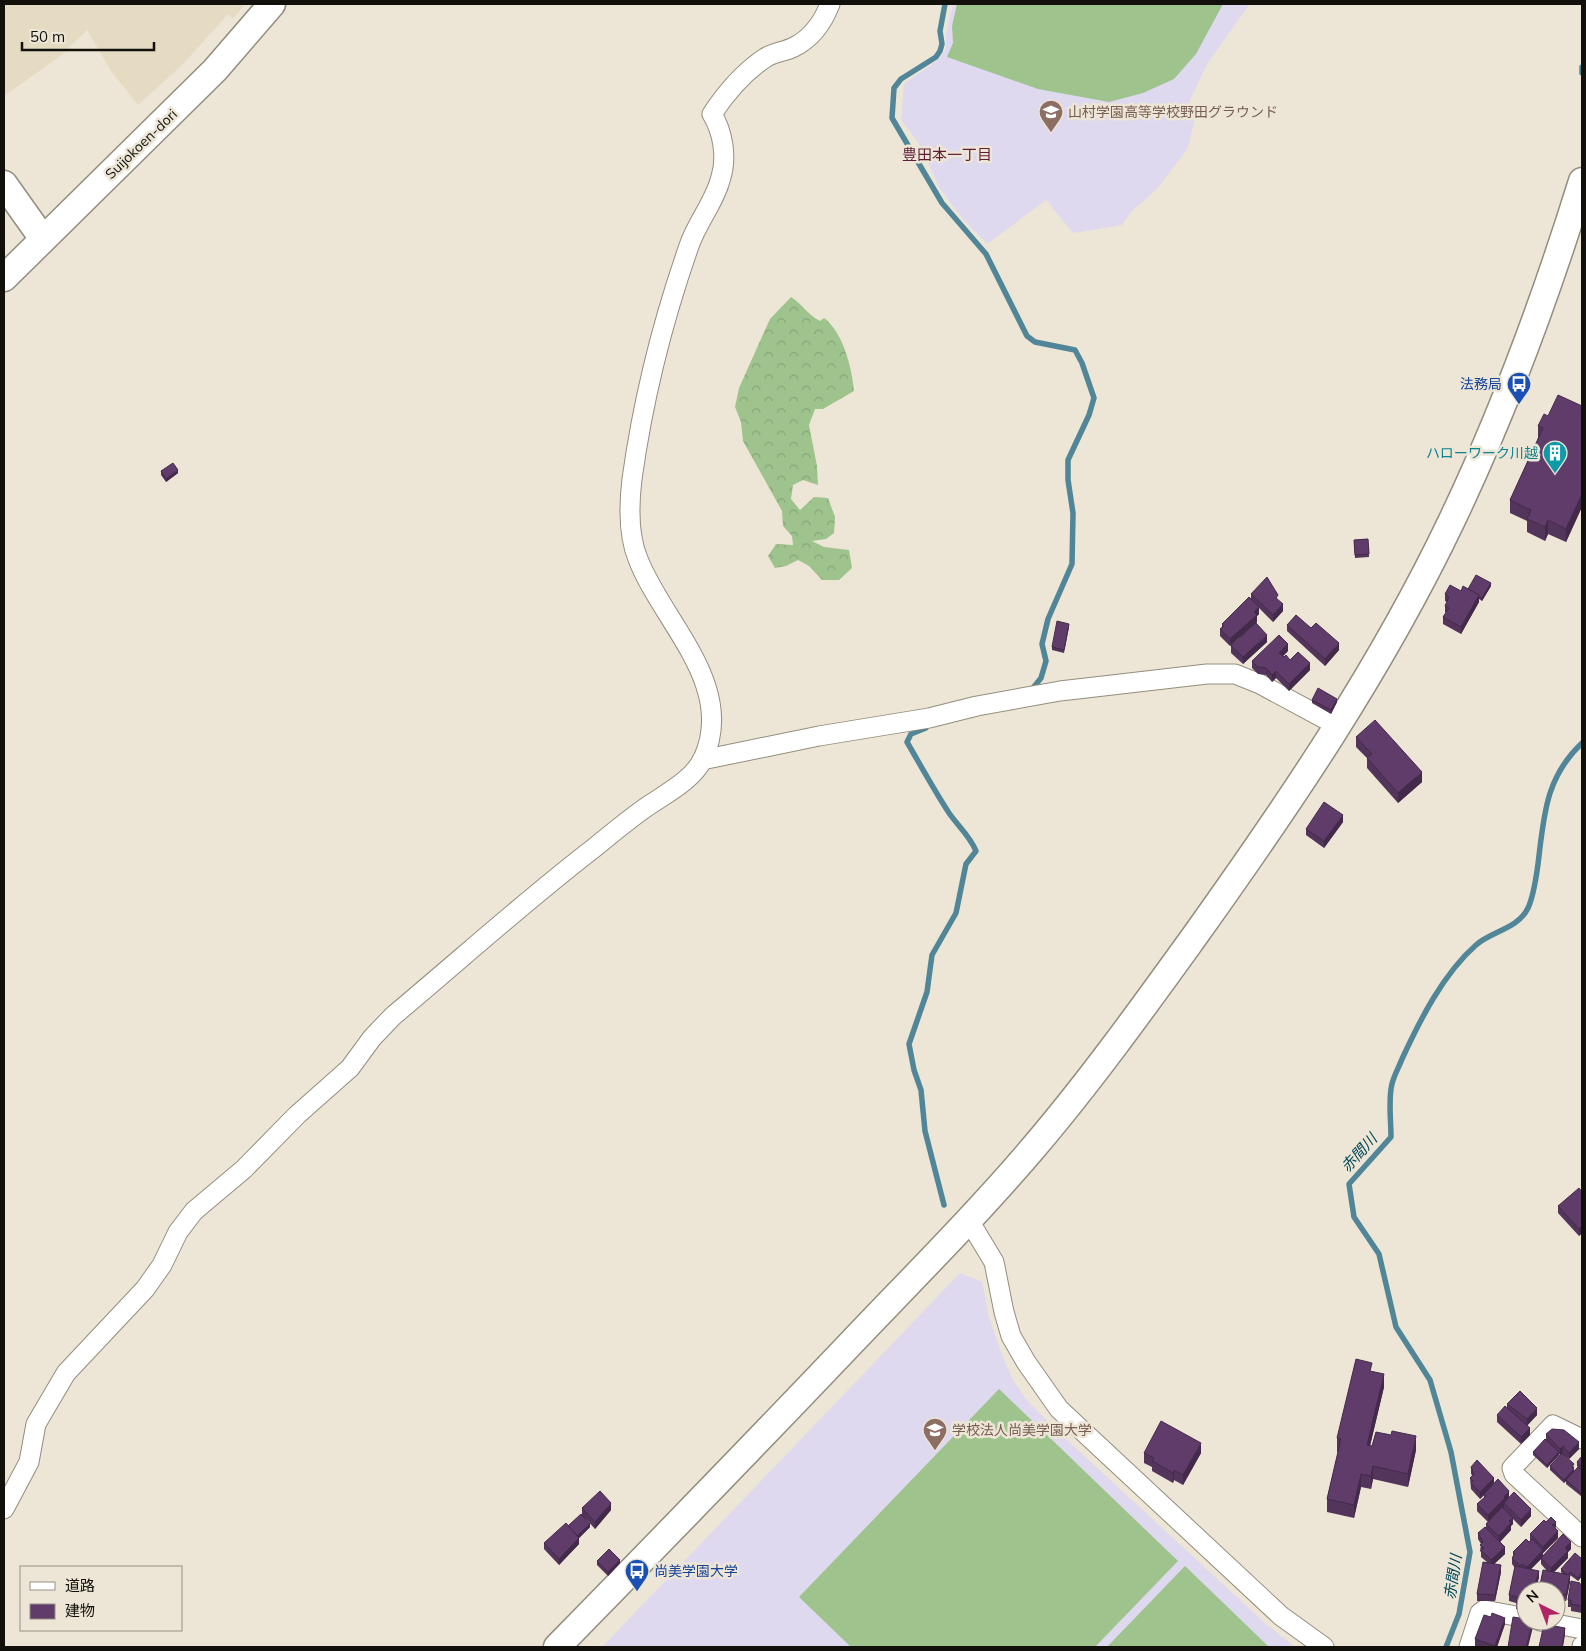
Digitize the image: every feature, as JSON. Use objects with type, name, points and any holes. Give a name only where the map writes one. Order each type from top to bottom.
[{"type":"street","name":"Suijokoen-dori","points":[[4,278],[215,70],[272,4]]},
{"type":"street","points":[[4,1509],[29,1462],[36,1424],[50,1397],[66,1373],[145,1289],[162,1265],[178,1232],[194,1211],[244,1169],[297,1114],[350,1068],[372,1038],[393,1016],[540,890],[646,807],[672,790],[695,770],[702,760],[707,746],[711,721],[709,698],[704,680],[687,645],[654,592],[637,559],[631,533],[632,482],[637,447],[659,344],[687,251],[722,176],[722,136],[712,114],[732,87],[760,62],[777,52],[793,48],[810,36],[825,15],[830,4]]},
{"type":"street","points":[[557,1647],[769,1429],[1030,1152],[1119,1039],[1252,855],[1338,726],[1384,649],[1452,521],[1575,230],[1582,181]]},
{"type":"street","points":[[4,184],[43,239]]},
{"type":"street","points":[[702,760],[819,736],[856,732],[977,706],[1060,691],[1207,674],[1235,674],[1260,684],[1338,726]]},
{"type":"street","points":[[968,1219],[994,1262],[1004,1312],[1012,1336],[1026,1362],[1059,1409],[1281,1616],[1324,1647]]},
{"type":"street","points":[[1582,1439],[1553,1424],[1512,1468],[1514,1474],[1582,1537]]},
{"type":"street","points":[[1469,1647],[1480,1613],[1484,1610],[1516,1616]]},
{"type":"street","points":[[1566,1626],[1582,1629]]},
{"type":"shaded area","points":[[4,4],[245,4],[233,19],[228,14],[183,64],[138,105],[111,71],[87,30],[59,57],[4,96]]},
{"type":"shaded area","name":"山村学園高等学校野田グラウンド","points":[[953,4],[1250,4],[1207,64],[1187,107],[1194,122],[1188,148],[1157,189],[1131,212],[1122,225],[1073,233],[1046,200],[987,244],[964,220],[940,189],[919,144],[901,120],[904,84],[939,59],[946,49],[946,33]]},
{"type":"shaded area","name":"学校法人尚美学園大学","points":[[960,1273],[982,1282],[989,1317],[1002,1355],[1013,1380],[1026,1399],[1052,1426],[1266,1624],[1295,1647],[602,1647]]},
{"type":"green space","points":[[957,4],[1223,4],[1196,54],[1174,79],[1143,93],[1109,102],[1038,89],[947,57],[953,43],[952,26]]},
{"type":"green space","points":[[791,297],[816,319],[820,321],[824,318],[831,324],[841,341],[849,361],[853,382],[854,391],[823,409],[815,409],[809,425],[817,466],[818,485],[803,480],[793,485],[791,499],[800,510],[814,497],[828,498],[835,517],[834,533],[826,539],[812,541],[824,547],[849,550],[852,568],[839,580],[822,580],[809,566],[798,560],[786,566],[775,568],[768,556],[776,544],[793,545],[792,536],[783,526],[782,511],[743,441],[741,422],[735,407],[739,388],[770,319]]},
{"type":"green space","points":[[999,1389],[1178,1561],[1095,1647],[851,1647],[799,1597]]},
{"type":"green space","points":[[1185,1566],[1269,1647],[1107,1647]]},
{"type":"building","name":"ハローワーク川越","points":[[1558,395],[1582,406],[1582,494],[1566,529],[1548,520],[1545,527],[1527,519],[1531,510],[1510,500],[1543,428],[1538,426],[1544,414],[1548,416]]},
{"type":"building","points":[[173,463],[178,470],[166,479],[161,471]]},
{"type":"building","points":[[1368,539],[1369,554],[1355,555],[1354,540]]},
{"type":"building","points":[[1476,575],[1491,583],[1482,598],[1468,589]]},
{"type":"building","points":[[1267,577],[1278,595],[1276,598],[1283,604],[1273,615],[1251,594]]},
{"type":"building","points":[[1450,585],[1461,591],[1463,586],[1479,595],[1461,627],[1443,617],[1449,608],[1445,606],[1449,597],[1445,594]]},
{"type":"building","points":[[1249,597],[1259,607],[1254,612],[1257,615],[1230,639],[1220,629],[1224,626],[1222,624]]},
{"type":"building","points":[[1296,615],[1311,628],[1316,623],[1339,643],[1325,659],[1287,625]]},
{"type":"building","points":[[1057,621],[1069,624],[1064,650],[1052,647]]},
{"type":"building","points":[[1256,623],[1267,635],[1243,657],[1231,646]]},
{"type":"building","points":[[1279,635],[1288,644],[1279,653],[1284,657],[1286,655],[1290,660],[1298,652],[1310,663],[1289,684],[1276,671],[1272,675],[1266,668],[1258,667],[1252,661]]},
{"type":"building","points":[[1318,688],[1337,699],[1331,710],[1312,700]]},
{"type":"building","points":[[1375,720],[1422,772],[1398,793],[1367,758],[1372,754],[1356,737]]},
{"type":"building","points":[[1324,802],[1343,815],[1324,841],[1306,829]]},
{"type":"building","points":[[1579,1188],[1582,1192],[1582,1226],[1579,1229],[1558,1206]]},
{"type":"building","points":[[1356,1359],[1372,1363],[1370,1371],[1384,1374],[1367,1445],[1372,1446],[1376,1432],[1391,1435],[1392,1431],[1416,1436],[1408,1474],[1373,1466],[1371,1476],[1361,1474],[1354,1505],[1327,1499],[1341,1439],[1337,1438]]},
{"type":"building","points":[[1520,1391],[1537,1408],[1527,1419],[1507,1404]]},
{"type":"building","points":[[1505,1406],[1530,1428],[1521,1437],[1497,1415]]},
{"type":"building","points":[[1161,1421],[1201,1443],[1183,1475],[1174,1470],[1173,1473],[1152,1461],[1154,1458],[1144,1453]]},
{"type":"building","points":[[1552,1429],[1564,1430],[1579,1442],[1569,1453],[1563,1446],[1560,1449],[1546,1434]]},
{"type":"building","points":[[1545,1439],[1559,1452],[1547,1465],[1533,1452]]},
{"type":"building","points":[[1562,1453],[1574,1464],[1572,1467],[1574,1469],[1564,1480],[1550,1466]]},
{"type":"building","points":[[1582,1456],[1582,1468],[1577,1462]]},
{"type":"building","points":[[1477,1460],[1494,1478],[1480,1492],[1471,1483],[1473,1481],[1470,1478],[1474,1474],[1471,1467]]},
{"type":"building","points":[[1578,1467],[1582,1471],[1581,1493],[1566,1480]]},
{"type":"building","points":[[1498,1479],[1509,1491],[1505,1498],[1488,1515],[1477,1504],[1486,1496],[1484,1494]]},
{"type":"building","points":[[600,1491],[611,1503],[595,1522],[582,1508]]},
{"type":"building","points":[[1514,1492],[1531,1509],[1521,1520],[1504,1503]]},
{"type":"building","points":[[1502,1507],[1513,1518],[1499,1536],[1486,1524]]},
{"type":"building","points":[[581,1514],[590,1524],[577,1536],[568,1526]]},
{"type":"building","points":[[1551,1517],[1556,1522],[1552,1525],[1558,1531],[1543,1547],[1530,1534],[1544,1520],[1546,1522]]},
{"type":"building","points":[[566,1523],[579,1538],[559,1559],[544,1543]]},
{"type":"building","points":[[1485,1527],[1505,1547],[1491,1560],[1481,1550],[1484,1548],[1480,1545],[1483,1542],[1478,1533]]},
{"type":"building","points":[[1563,1534],[1571,1542],[1565,1548],[1568,1551],[1551,1568],[1541,1558]]},
{"type":"building","points":[[1526,1539],[1529,1542],[1532,1539],[1543,1550],[1527,1567],[1522,1564],[1520,1566],[1512,1558],[1515,1554],[1513,1552]]},
{"type":"building","points":[[609,1549],[620,1560],[608,1572],[597,1561]]},
{"type":"building","points":[[1575,1553],[1582,1559],[1582,1572],[1578,1578],[1570,1572],[1568,1575],[1561,1569]]},
{"type":"building","points":[[1483,1562],[1501,1565],[1495,1595],[1477,1594]]},
{"type":"building","points":[[1515,1566],[1539,1571],[1536,1581],[1516,1581],[1516,1597],[1509,1595]]},
{"type":"building","points":[[1543,1570],[1570,1575],[1566,1595],[1566,1581],[1541,1581]]},
{"type":"building","points":[[1571,1581],[1582,1585],[1582,1606],[1571,1604],[1571,1600],[1568,1600]]},
{"type":"building","points":[[1492,1613],[1505,1618],[1495,1646],[1475,1639],[1484,1615],[1491,1617]]},
{"type":"building","points":[[1513,1617],[1516,1617],[1516,1631],[1530,1631],[1526,1647],[1508,1647]]},
{"type":"building","points":[[1542,1631],[1565,1631],[1562,1647],[1539,1647]]},
{"type":"waterway","points":[[945,4],[940,31],[942,44],[940,51],[936,57],[901,79],[894,88],[892,118],[942,203],[986,254],[1027,336],[1035,342],[1075,350],[1082,363],[1094,398],[1089,415],[1068,460],[1068,480],[1073,513],[1072,564],[1048,619],[1042,644],[1046,661],[1041,678],[1033,688],[1027,690]]},
{"type":"waterway","name":"赤間川","points":[[1582,67],[1582,73]]},
{"type":"waterway","points":[[926,728],[911,734],[907,742],[943,804],[971,841],[976,851],[966,864],[956,913],[932,955],[927,992],[909,1044],[914,1070],[921,1090],[925,1131],[944,1205]]},
{"type":"waterway","name":"赤間川","points":[[1446,1647],[1459,1614],[1470,1552],[1451,1452],[1430,1380],[1396,1327],[1379,1254],[1354,1217],[1349,1184],[1391,1137],[1390,1103],[1393,1081],[1433,998],[1453,970],[1476,945],[1518,921],[1528,908],[1532,898],[1548,799],[1560,770],[1582,743]]},
{"type":"place","name":"山村学園高等学校野田グラウンド","points":[[1051,133]]},
{"type":"place","name":"法務局","points":[[1519,405]]},
{"type":"place","name":"ハローワーク川越","points":[[1555,474]]},
{"type":"place","name":"学校法人尚美学園大学","points":[[935,1451]]},
{"type":"place","name":"尚美学園大学","points":[[637,1592]]},
{"type":"district","name":"豊田本一丁目","points":[[947,155]]}]
